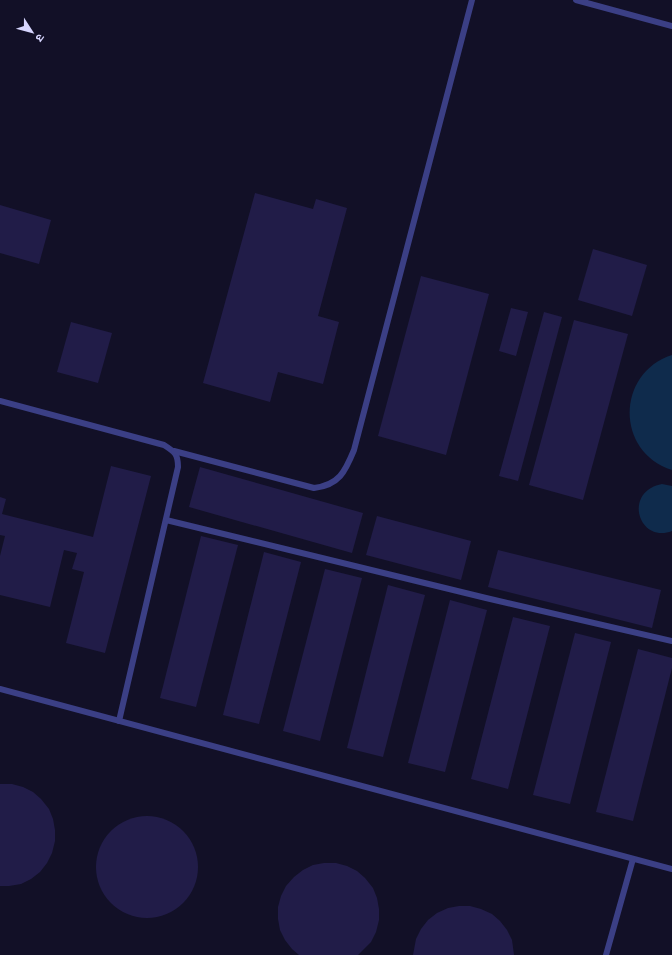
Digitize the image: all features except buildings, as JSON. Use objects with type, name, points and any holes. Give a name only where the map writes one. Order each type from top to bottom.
[{"type":"lane","points":[[0,402],[164,445],[174,450],[314,488],[326,487],[338,479],[346,468],[354,450],[472,0]]},
{"type":"lane","points":[[576,0],[672,26]]},
{"type":"lane","points":[[119,721],[178,468],[178,458],[174,450]]},
{"type":"lane","points":[[166,520],[486,598],[672,641]]},
{"type":"lane","points":[[0,689],[672,869]]},
{"type":"lane","points":[[606,955],[633,859]]},
{"type":"water","points":[[672,355],[672,470],[653,461],[640,447],[632,430],[630,412],[632,395],[640,378],[654,364]]},
{"type":"water","points":[[662,484],[672,486],[672,531],[660,533],[651,530],[644,524],[640,515],[639,506],[642,497],[650,489]]}]
